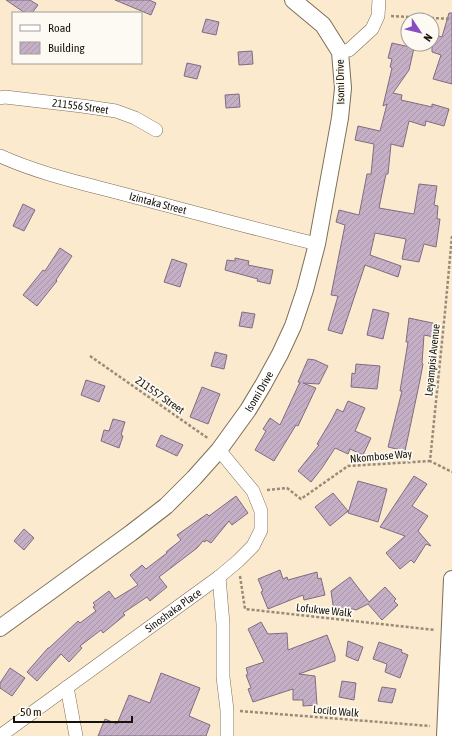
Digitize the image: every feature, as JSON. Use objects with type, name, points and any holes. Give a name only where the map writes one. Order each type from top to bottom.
[{"type":"street","points":[[293,0],[323,25],[340,52],[349,50],[372,29],[378,16],[379,0]]},
{"type":"street","name":"Isomi Drive","points":[[0,628],[166,506],[219,450],[248,410],[263,385],[293,326],[305,290],[317,244],[340,118],[343,88],[340,52]]},
{"type":"street","name":"211556 Street","points":[[0,98],[116,111],[135,118],[156,130]]},
{"type":"street","name":"Izintaka Street","points":[[0,156],[14,163],[76,182],[317,244]]},
{"type":"street","name":"Sinoshaka Place","points":[[0,736],[219,577],[238,561],[252,546],[261,530],[261,511],[253,491],[219,450]]},
{"type":"street","points":[[219,577],[223,624],[223,677],[227,736]]},
{"type":"street","points":[[445,732],[452,580]]},
{"type":"street","points":[[67,687],[76,736]]},
{"type":"path","points":[[378,16],[452,19]]},
{"type":"path","name":"Leyampisi Avenue","points":[[430,460],[452,236]]},
{"type":"path","name":"211557 Street","points":[[90,356],[210,439],[219,450]]},
{"type":"path","points":[[430,460],[452,472]]},
{"type":"path","name":"Nkombose Way","points":[[253,491],[287,488],[301,499],[348,466],[430,460]]},
{"type":"path","name":"Lofukwe Walk","points":[[238,561],[245,609],[450,631]]},
{"type":"path","name":"Locilo Walk","points":[[226,710],[445,732]]},
{"type":"building","points":[[6,0],[30,0],[38,5],[33,12],[24,12]]},
{"type":"building","points":[[115,0],[149,0],[156,3],[151,15]]},
{"type":"building","points":[[449,13],[452,13],[452,84],[433,79],[441,55],[432,52],[440,52],[440,36],[442,37]]},
{"type":"building","points":[[206,19],[219,22],[216,35],[202,32]]},
{"type":"building","points":[[392,43],[400,45],[400,52],[413,52],[409,70],[393,93],[402,95],[401,100],[432,107],[432,104],[449,109],[444,126],[426,121],[425,126],[409,121],[403,147],[391,144],[388,174],[386,174],[379,208],[414,214],[419,184],[437,186],[434,205],[438,206],[437,219],[440,219],[436,247],[424,244],[419,262],[402,259],[406,239],[375,233],[370,255],[401,266],[398,277],[365,265],[342,334],[328,330],[338,296],[331,295],[345,225],[336,222],[339,210],[359,215],[367,174],[371,174],[374,144],[355,140],[358,126],[380,131],[387,104],[383,106],[392,68],[390,67],[392,59],[388,58]]},
{"type":"building","points":[[252,51],[253,64],[239,65],[238,52]]},
{"type":"building","points":[[187,63],[201,66],[197,79],[184,76]]},
{"type":"building","points":[[239,94],[240,107],[226,108],[225,95]]},
{"type":"building","points":[[23,204],[35,210],[24,231],[13,226]]},
{"type":"building","points":[[60,248],[72,256],[56,280],[57,281],[37,306],[23,295],[43,270],[45,271]]},
{"type":"building","points":[[235,258],[249,261],[248,265],[273,270],[270,284],[257,281],[258,279],[225,270],[227,260],[235,261]]},
{"type":"building","points":[[172,259],[187,264],[180,287],[164,282]]},
{"type":"building","points":[[373,309],[389,313],[383,339],[367,335]]},
{"type":"building","points":[[242,312],[255,314],[252,328],[239,326]]},
{"type":"building","points":[[409,318],[437,324],[434,337],[424,335],[423,364],[405,451],[388,447],[402,391],[400,391],[408,342],[406,342]]},
{"type":"building","points":[[215,352],[227,355],[224,369],[211,366]]},
{"type":"building","points":[[308,359],[315,360],[328,366],[319,384],[303,383],[316,388],[298,426],[296,425],[274,461],[255,450],[266,431],[263,429],[270,418],[280,425],[300,382],[298,382]]},
{"type":"building","points":[[356,364],[380,366],[377,389],[351,387],[352,373],[355,374]]},
{"type":"building","points":[[86,380],[105,386],[99,402],[81,395]]},
{"type":"building","points":[[202,387],[220,394],[208,424],[190,417]]},
{"type":"building","points":[[348,401],[365,408],[355,431],[371,438],[363,455],[350,449],[348,454],[335,448],[311,482],[298,471],[319,445],[317,444],[337,409],[343,412]]},
{"type":"building","points":[[113,419],[125,422],[119,448],[101,441],[104,430],[109,431]]},
{"type":"building","points":[[161,435],[183,445],[177,456],[156,446]]},
{"type":"building","points":[[414,476],[427,484],[412,506],[428,516],[418,531],[431,546],[426,544],[414,563],[411,560],[400,569],[386,553],[405,536],[380,527]]},
{"type":"building","points":[[358,481],[387,489],[378,522],[348,513]]},
{"type":"building","points":[[333,493],[348,511],[330,526],[315,507]]},
{"type":"building","points":[[236,496],[248,513],[232,525],[229,521],[211,543],[206,540],[205,542],[203,541],[197,548],[159,577],[167,587],[150,601],[147,597],[123,613],[125,615],[103,633],[101,630],[80,646],[82,648],[69,662],[61,654],[37,681],[27,672],[48,648],[78,621],[80,623],[96,611],[93,607],[95,605],[93,603],[109,591],[115,599],[138,585],[130,575],[142,565],[146,569],[181,540],[177,535],[207,514],[209,516]]},
{"type":"building","points":[[24,529],[34,538],[24,550],[14,541]]},
{"type":"building","points":[[280,570],[283,579],[287,577],[288,580],[317,572],[318,579],[321,578],[325,595],[304,600],[303,595],[268,609],[261,592],[263,591],[258,579]]},
{"type":"building","points":[[350,577],[369,602],[385,587],[396,599],[394,601],[398,605],[382,620],[368,604],[356,610],[353,609],[334,612],[331,591]]},
{"type":"building","points":[[261,622],[268,634],[287,633],[288,650],[327,635],[335,656],[335,661],[299,674],[315,676],[317,705],[303,706],[303,700],[293,700],[293,689],[253,702],[248,689],[251,688],[246,675],[248,674],[246,668],[264,662],[248,629]]},
{"type":"building","points":[[348,641],[363,647],[358,661],[346,656]]},
{"type":"building","points":[[379,642],[402,650],[401,652],[408,655],[400,678],[385,672],[387,664],[373,659]]},
{"type":"building","points":[[10,668],[25,678],[12,696],[0,688],[0,683]]},
{"type":"building","points":[[161,673],[200,688],[189,716],[210,725],[206,736],[98,736],[105,719],[117,724],[129,695],[150,703]]},
{"type":"building","points":[[342,681],[356,683],[354,700],[339,697]]},
{"type":"building","points":[[382,687],[396,689],[392,703],[378,701]]}]
